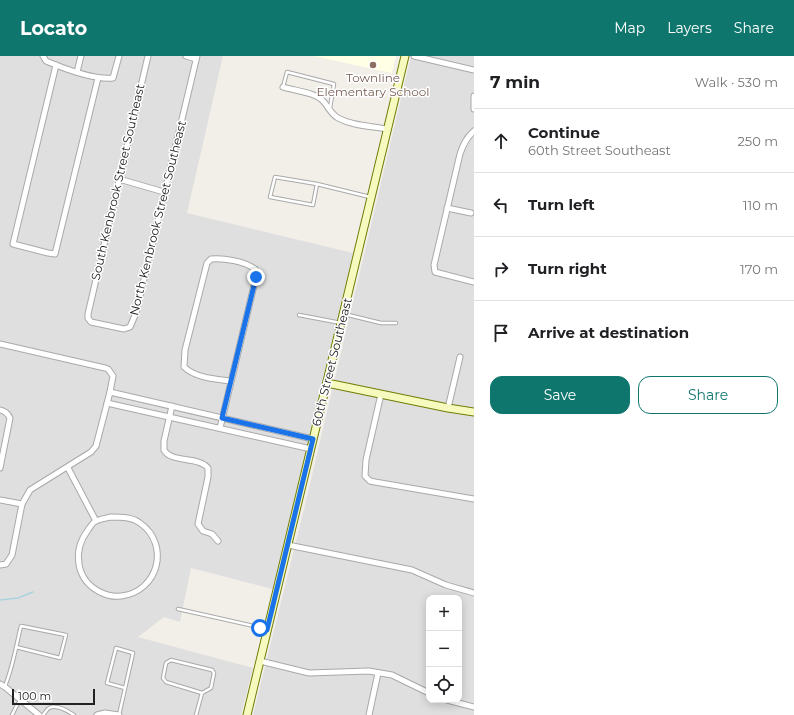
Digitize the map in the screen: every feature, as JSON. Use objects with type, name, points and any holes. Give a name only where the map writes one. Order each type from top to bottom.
[{"type":"main road","name":"60th Street Southeast","points":[[247,715],[405,56]]},
{"type":"main road","points":[[327,383],[474,412]]},
{"type":"street","points":[[43,56],[46,61],[98,78],[113,78],[119,56]]},
{"type":"street","points":[[77,72],[81,56]]},
{"type":"street","name":"South Kenbrook Street Southeast","points":[[89,308],[148,56]]},
{"type":"street","points":[[186,56],[196,57]]},
{"type":"street","points":[[414,56],[474,70]]},
{"type":"street","name":"North Kenbrook Street Southeast","points":[[89,308],[88,318],[92,322],[124,329],[130,327],[136,313],[196,57]]},
{"type":"street","points":[[56,65],[14,244],[48,254],[55,254],[98,78]]},
{"type":"street","points":[[283,87],[317,97],[324,102],[329,111],[337,118],[349,123],[387,128]]},
{"type":"street","points":[[474,96],[474,109]]},
{"type":"street","points":[[474,131],[468,136],[462,147],[434,265],[435,272],[474,282]]},
{"type":"street","points":[[119,179],[164,192]]},
{"type":"street","points":[[447,208],[471,213]]},
{"type":"street","points":[[220,428],[256,277],[255,269],[250,265],[220,258],[211,259],[207,264],[185,350],[184,367],[189,372],[201,376],[230,381]]},
{"type":"street","points":[[0,344],[94,365],[108,369],[113,376],[108,403],[96,446],[91,452],[68,468],[30,490],[22,504],[12,555],[6,564],[0,565]]},
{"type":"street","points":[[448,408],[460,357]]},
{"type":"street","points":[[110,392],[313,439]]},
{"type":"street","points":[[381,394],[366,460],[366,476],[370,481],[474,499]]},
{"type":"street","points":[[108,403],[311,449]]},
{"type":"street","points":[[172,406],[164,441],[164,450],[167,455],[202,463],[208,468],[208,477],[198,524],[203,531],[212,534],[218,541]]},
{"type":"street","points":[[0,410],[4,411],[8,415],[10,423],[0,468]]},
{"type":"street","points":[[68,468],[96,521]]},
{"type":"street","points":[[0,500],[22,504]]},
{"type":"street","points":[[111,517],[121,517],[132,519],[140,523],[148,530],[157,551],[157,564],[154,574],[148,583],[136,592],[120,596],[107,595],[92,587],[83,577],[79,569],[78,550],[82,537],[96,521],[111,517]]},
{"type":"street","points":[[288,545],[412,570],[446,585],[474,593]]},
{"type":"street","points":[[260,661],[309,673],[369,671],[392,675],[426,692]]},
{"type":"street","points":[[369,715],[378,673]]},
{"type":"street","points":[[2,686],[39,715]]},
{"type":"street","points":[[459,703],[474,707]]},
{"type":"street","points":[[97,715],[105,713],[119,715]]},
{"type":"lane","points":[[283,87],[287,72],[334,84],[329,111]]},
{"type":"lane","points":[[317,184],[313,205],[270,197],[275,177],[317,184],[372,197]]},
{"type":"lane","points":[[344,314],[381,323],[396,323]]},
{"type":"lane","points":[[299,315],[341,323]]},
{"type":"lane","points":[[178,610],[267,630]]},
{"type":"lane","points":[[2,686],[10,675],[16,647],[21,626],[66,635],[60,658],[16,647]]},
{"type":"lane","points":[[119,715],[133,653],[116,648],[107,683],[125,688]]},
{"type":"lane","points":[[196,715],[202,693],[211,688],[214,673],[212,670],[171,660],[166,663],[163,678],[166,682],[202,693]]},
{"type":"lane","points":[[12,715],[21,700]]},
{"type":"lane","points":[[43,715],[49,708],[54,707],[66,710],[74,715]]},
{"type":"shaded area","points":[[0,56],[223,56],[187,213],[353,253],[273,589],[191,568],[180,622],[164,617],[138,637],[253,668],[241,715],[0,715]]},
{"type":"shaded area","name":"Townline Elementary School","points":[[313,56],[396,56],[392,73]]},
{"type":"shaded area","points":[[411,56],[474,56],[474,715],[253,715],[305,505]]},
{"type":"waterway","points":[[0,600],[18,598],[33,592]]},
{"type":"place","name":"Townline Elementary School","points":[[373,65]]},
{"type":"route","points":[[256,277],[222,418],[313,439],[267,630],[260,628]]}]
